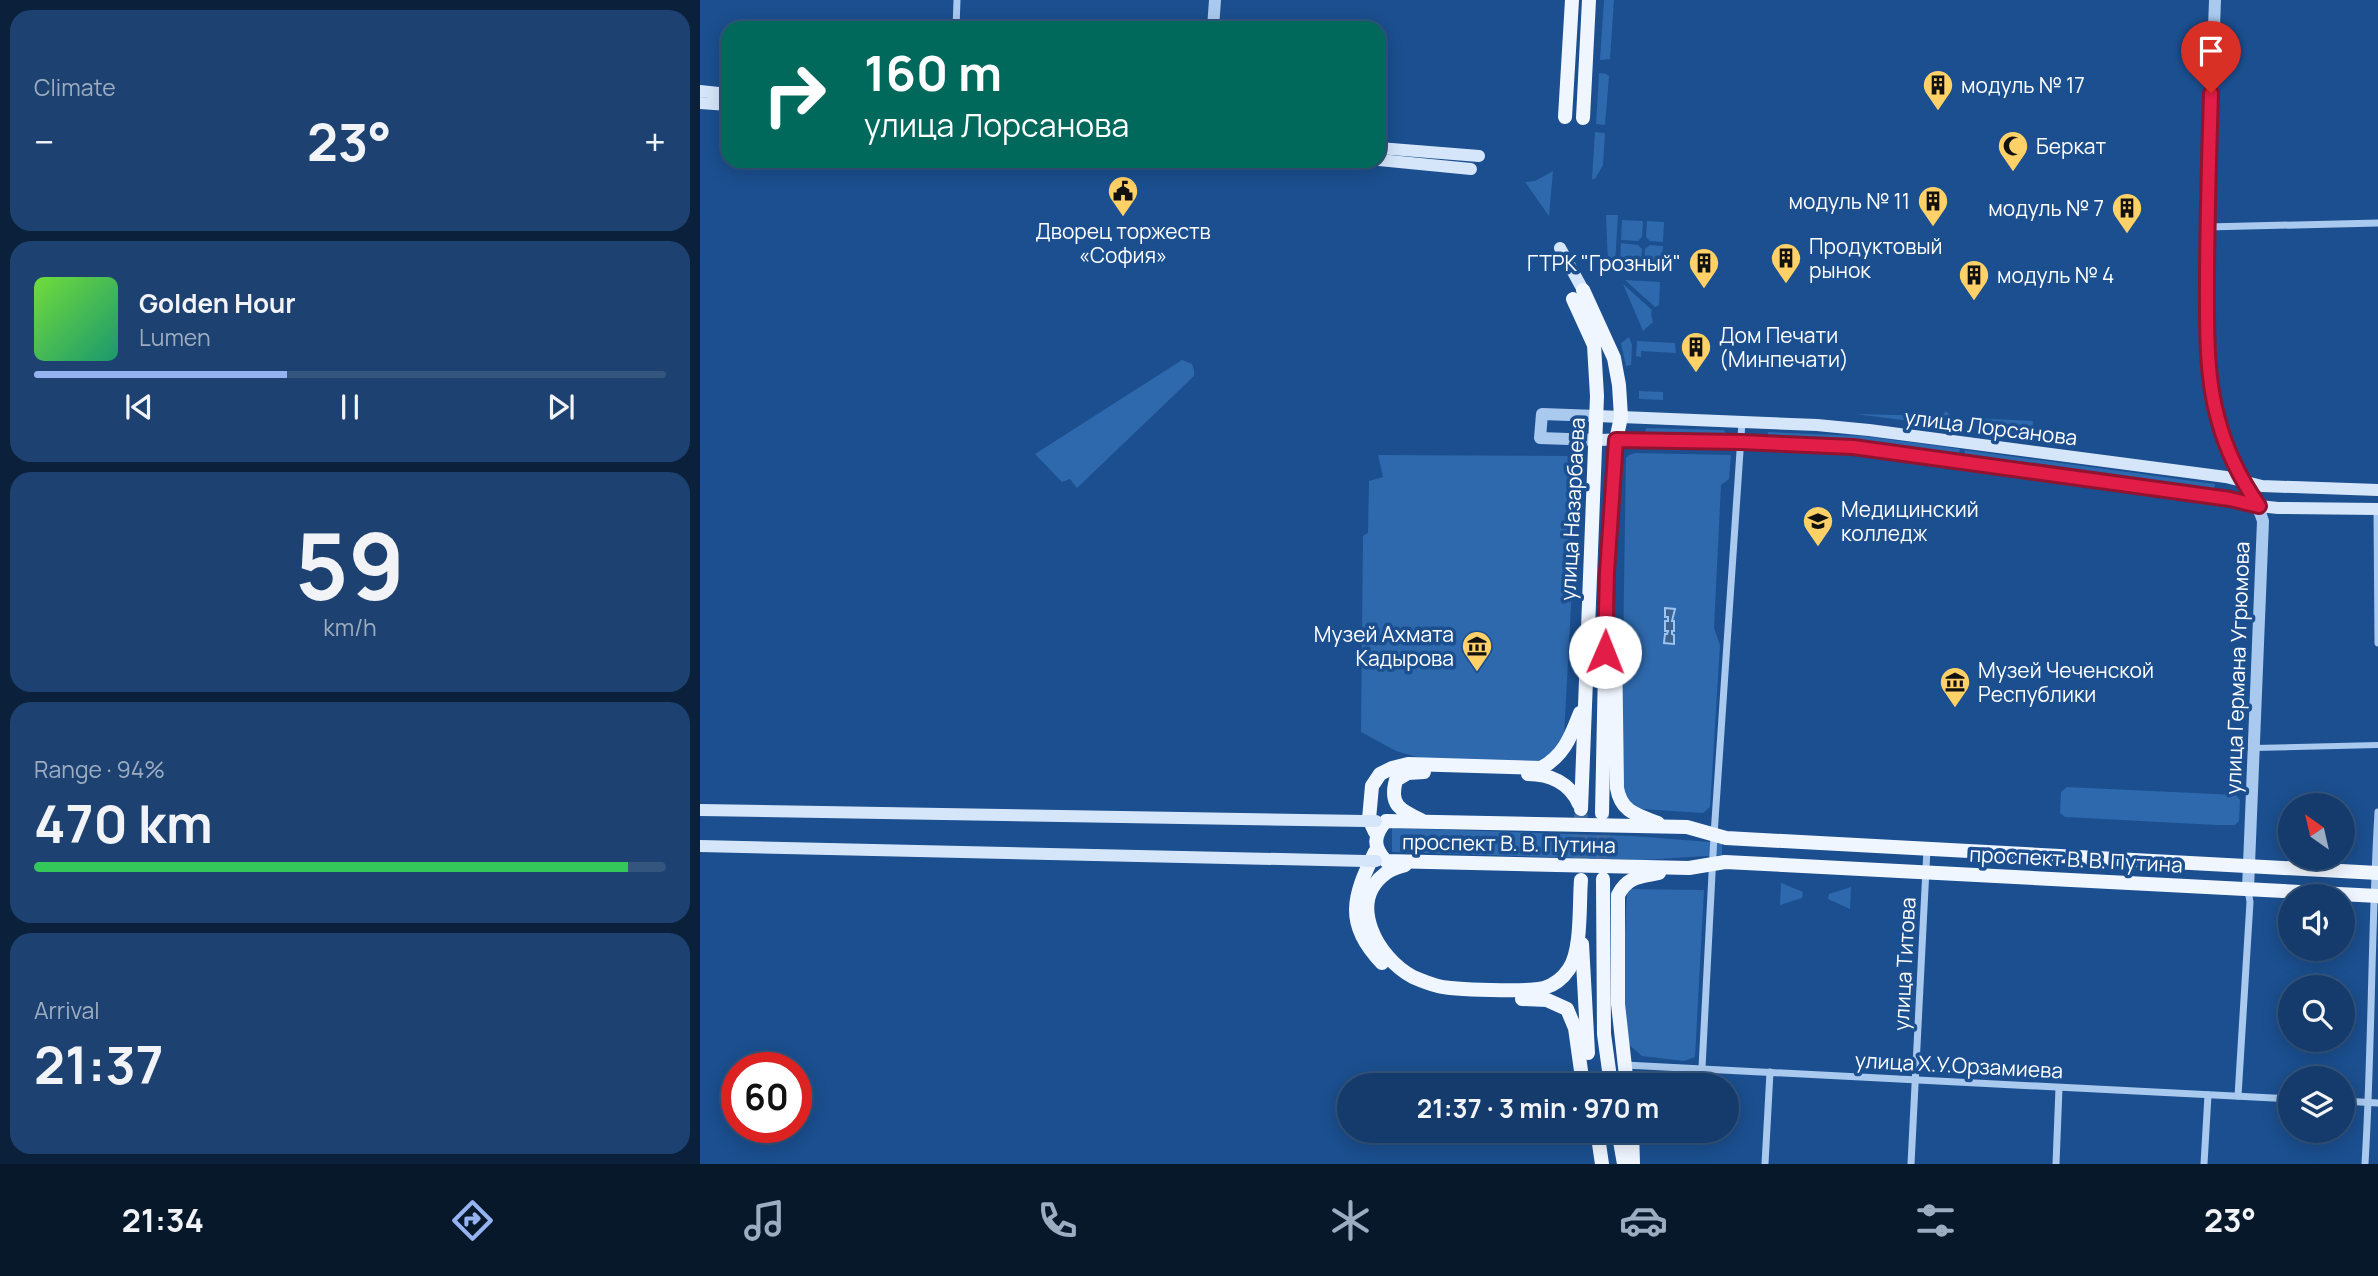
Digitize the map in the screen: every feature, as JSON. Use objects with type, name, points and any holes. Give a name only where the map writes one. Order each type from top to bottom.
[{"type":"main road","points":[[1565,117],[1572,0]]},
{"type":"main road","points":[[1583,118],[1589,0]]},
{"type":"main road","points":[[700,91],[721,93]]},
{"type":"main road","points":[[700,103],[721,104]]},
{"type":"main road","points":[[1386,149],[1479,156]]},
{"type":"main road","points":[[1386,161],[1471,169]]},
{"type":"main road","points":[[1560,248],[1578,295]]},
{"type":"main road","name":"улица Назарбаева","points":[[1425,822],[1404,812],[1396,804],[1392,793],[1396,780],[1408,773],[1547,776],[1568,786],[1580,809],[1597,416],[1594,345],[1578,295]]},
{"type":"main road","name":"улица Назарбаева","points":[[1578,295],[1614,358],[1619,385],[1620,417],[1616,440],[1609,554],[1602,813]]},
{"type":"main road","name":"улица Лорсанова","points":[[1597,416],[1869,430],[2242,480],[2262,486],[2378,490]]},
{"type":"main road","name":"улица Лорсанова","points":[[1596,440],[1741,442],[1866,449],[2230,499],[2259,506],[2377,509]]},
{"type":"main road","points":[[1609,554],[1614,577],[1619,801],[1629,811],[1669,826]]},
{"type":"main road","points":[[1581,1073],[1575,1028],[1567,1009],[1547,1000],[1430,994],[1403,982],[1375,956],[1360,932],[1355,904],[1376,841],[1369,819],[1372,786],[1380,774],[1408,764],[1541,768],[1562,753],[1584,702]]},
{"type":"main road","points":[[700,810],[1376,841]]},
{"type":"main road","name":"проспект В. В. Путина","points":[[1376,841],[1425,822],[1669,826],[1687,827],[1726,838],[2376,873]]},
{"type":"main road","points":[[700,846],[1376,841]]},
{"type":"main road","name":"проспект В. В. Путина","points":[[1376,841],[1415,862],[1689,868],[1725,862],[2376,896]]},
{"type":"main road","points":[[1415,862],[1387,872],[1373,886],[1366,903],[1368,919],[1383,951],[1396,965],[1412,976],[1440,986],[1537,990],[1558,981],[1568,971],[1576,951],[1581,880],[1584,994],[1591,1073]]},
{"type":"main road","points":[[1626,1073],[1618,1004],[1618,895],[1624,884],[1631,880],[1689,868]]},
{"type":"main road","points":[[1603,879],[1604,1034],[1609,1073]]},
{"type":"main road","points":[[1598,1143],[1602,1164]]},
{"type":"main road","points":[[1620,1143],[1624,1164]]},
{"type":"main road","points":[[1632,1143],[1633,1164]]},
{"type":"street","points":[[956,21],[957,0]]},
{"type":"street","points":[[1214,21],[1215,0]]},
{"type":"street","name":"улица Германа Угрюмова","points":[[2215,0],[2207,227],[2207,332],[2211,382],[2217,418],[2242,480],[2259,506],[2263,521],[2248,866],[2250,902],[2238,1096]]},
{"type":"street","points":[[2207,227],[2378,223]]},
{"type":"street","points":[[1596,440],[1540,438],[1542,414],[1597,416]]},
{"type":"street","points":[[1702,1068],[1714,835],[1742,422]]},
{"type":"street","points":[[2377,509],[2378,643]]},
{"type":"street","points":[[2254,748],[2378,744]]},
{"type":"street","points":[[2364,1164],[2369,1102],[2378,813]]},
{"type":"street","name":"улица Титова","points":[[1911,1164],[1927,849]]},
{"type":"street","name":"улица Х.У.Орзамиева","points":[[1625,1065],[2278,1098]]},
{"type":"street","points":[[1765,1164],[1770,1072]]},
{"type":"street","points":[[2056,1164],[2059,1088]]},
{"type":"street","points":[[2204,1164],[2208,1095]]},
{"type":"street","points":[[2355,1101],[2378,1103]]},
{"type":"shaded area","points":[[1604,0],[1614,0],[1610,59],[1600,60]]},
{"type":"shaded area","points":[[1599,73],[1609,76],[1605,125],[1596,124]]},
{"type":"shaded area","points":[[1595,132],[1605,133],[1603,165],[1595,179],[1592,179]]},
{"type":"shaded area","points":[[1553,171],[1549,216],[1525,182],[1535,181]]},
{"type":"shaded area","points":[[1606,215],[1618,215],[1615,263],[1608,264]]},
{"type":"shaded area","points":[[1622,220],[1643,221],[1642,237],[1638,241],[1621,240]]},
{"type":"shaded area","points":[[1647,221],[1664,222],[1663,242],[1650,241],[1646,237]]},
{"type":"shaded area","points":[[1621,243],[1638,245],[1642,249],[1641,265],[1620,264]]},
{"type":"shaded area","points":[[1650,245],[1663,246],[1661,266],[1644,265],[1645,249]]},
{"type":"shaded area","points":[[1625,280],[1660,282],[1659,305],[1655,307]]},
{"type":"shaded area","points":[[1623,284],[1652,310],[1653,322],[1643,331]]},
{"type":"shaded area","points":[[1629,337],[1632,345],[1631,365],[1626,366],[1621,343]]},
{"type":"shaded area","points":[[1637,341],[1675,343],[1676,353],[1641,351],[1641,357],[1636,356]]},
{"type":"shaded area","points":[[1182,360],[1192,364],[1194,376],[1077,488],[1070,479],[1062,482],[1035,454]]},
{"type":"shaded area","points":[[1639,391],[1663,392],[1663,400],[1639,399]]},
{"type":"shaded area","points":[[1946,411],[1950,415],[1950,426],[1855,414],[1942,416]]},
{"type":"shaded area","points":[[1972,418],[2033,421],[2032,435],[1971,427]]},
{"type":"shaded area","points":[[1646,428],[1725,432],[1724,435],[1645,433]]},
{"type":"shaded area","points":[[1768,432],[1863,436],[1960,449],[1959,454],[1862,441],[1768,437]]},
{"type":"shaded area","points":[[1965,450],[2215,484],[2214,489],[1964,455]]},
{"type":"shaded area","points":[[1635,453],[1731,455],[1729,479],[1721,485],[1714,628],[1720,645],[1710,807],[1703,813],[1627,808],[1621,777],[1626,458]]},
{"type":"shaded area","points":[[1378,455],[1579,456],[1564,736],[1552,755],[1535,763],[1427,760],[1396,751],[1361,732],[1363,536],[1368,533],[1369,481],[1383,477]]},
{"type":"shaded area","points":[[1665,608],[1675,609],[1672,621],[1674,644],[1664,643],[1668,631],[1665,631],[1668,617],[1665,617]]},
{"type":"shaded area","points":[[2067,787],[2236,795],[2240,800],[2239,821],[2235,825],[2216,825],[2065,817],[2060,813],[2061,792]]},
{"type":"shaded area","points":[[1392,828],[1633,836],[1722,843],[1722,855],[1643,860],[1392,852]]},
{"type":"shaded area","points":[[1781,883],[1803,892],[1802,898],[1780,905]]},
{"type":"shaded area","points":[[1851,887],[1850,909],[1828,899],[1829,894]]},
{"type":"shaded area","points":[[1627,889],[1704,890],[1695,1057],[1684,1061],[1642,1056],[1627,1043],[1622,1000]]},
{"type":"tunnel","points":[[1581,814],[1581,877]]},
{"type":"tunnel","points":[[1602,814],[1603,878]]},
{"type":"place","name":"модуль № 17","points":[[1938,112]]},
{"type":"place","name":"Беркат","points":[[2013,173]]},
{"type":"place","name":"Дворец торжеств «София»","points":[[1123,218]]},
{"type":"place","name":"модуль № 11","points":[[1933,228]]},
{"type":"place","name":"модуль № 7","points":[[2127,235]]},
{"type":"place","name":"Продуктовый рынок","points":[[1786,285]]},
{"type":"place","name":"ГТРК \"Грозный\"","points":[[1704,290]]},
{"type":"place","name":"модуль № 4","points":[[1974,302]]},
{"type":"place","name":"Дом Печати (Минпечати)","points":[[1696,374]]},
{"type":"place","name":"Медицинский колледж","points":[[1818,548]]},
{"type":"place","name":"Музей Ахмата Кадырова","points":[[1477,673]]},
{"type":"place","name":"Музей Чеченской Республики","points":[[1955,709]]},
{"type":"route","points":[[1605,652],[1607,572],[1616,440],[1853,447],[2230,499],[2259,506],[2242,480],[2225,439],[2217,418],[2211,382],[2207,332],[2211,93]]}]
